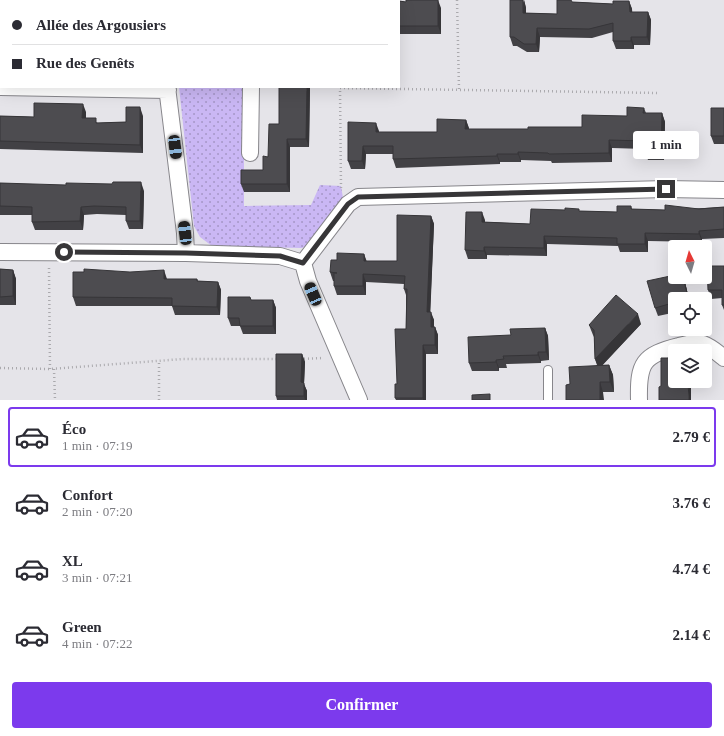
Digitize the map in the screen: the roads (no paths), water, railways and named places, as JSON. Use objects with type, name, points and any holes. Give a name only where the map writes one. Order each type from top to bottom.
[{"type":"street","points":[[168,88],[186,253]]},
{"type":"street","points":[[250,153],[251,88]]},
{"type":"street","points":[[303,263],[348,204],[358,197],[666,189],[724,190]]},
{"type":"street","points":[[0,252],[186,253],[280,256],[303,263]]},
{"type":"street","points":[[303,263],[308,281],[359,400]]},
{"type":"street","points":[[640,400],[639,378],[643,366],[651,356],[661,351],[687,344],[703,343],[724,358]]},
{"type":"lane","points":[[548,370],[548,400]]}]
